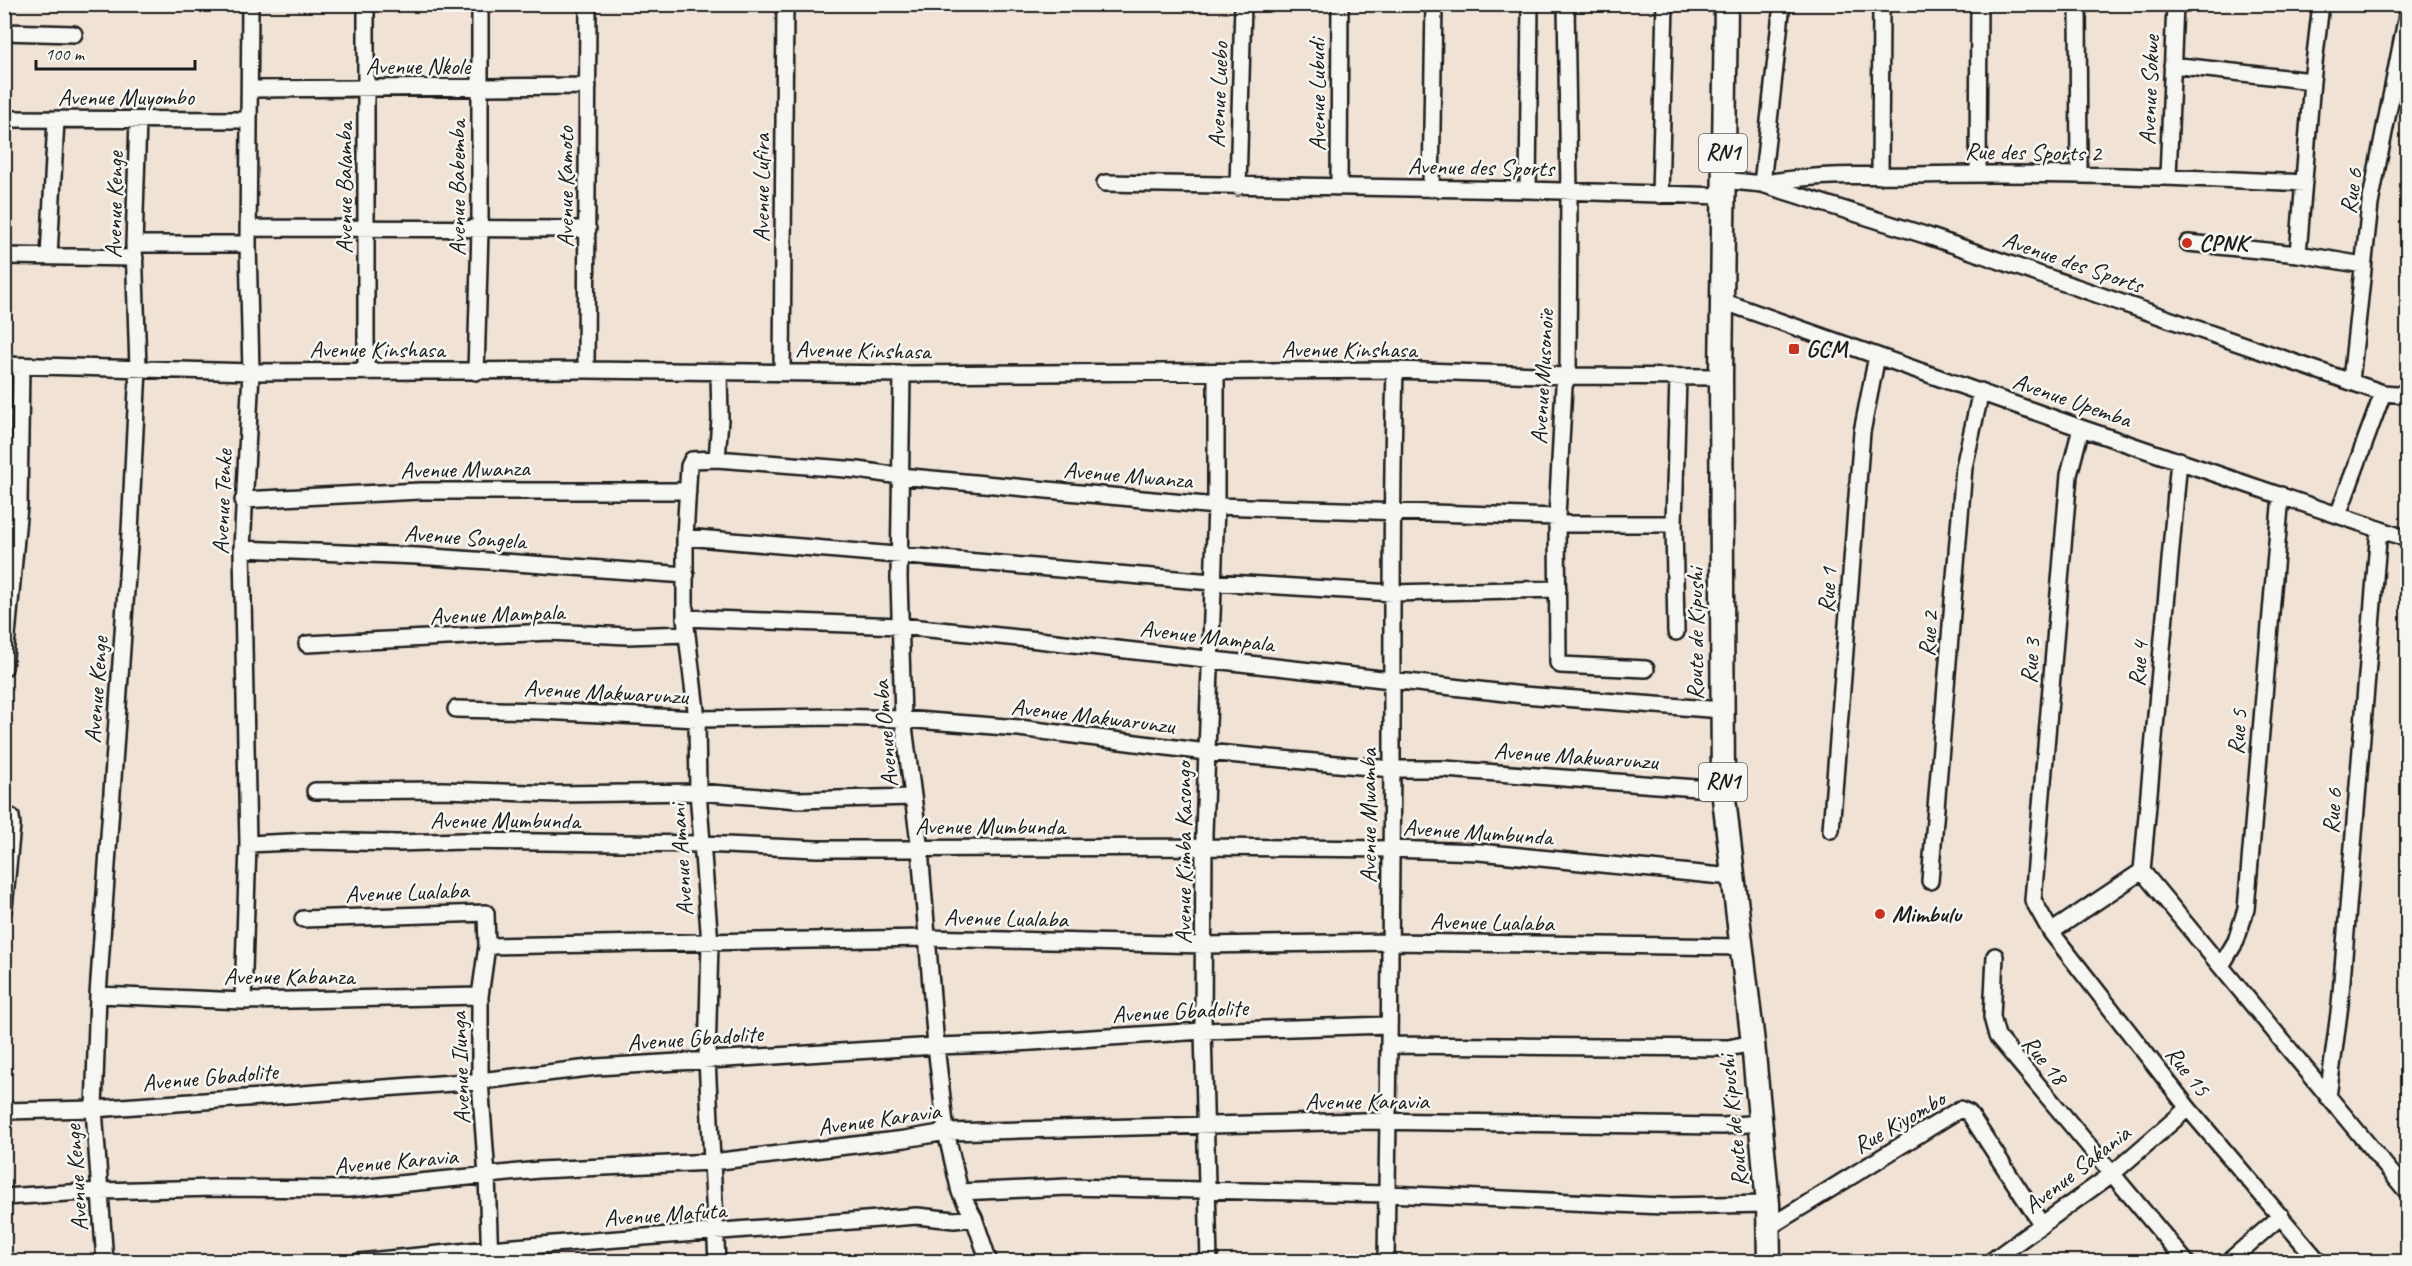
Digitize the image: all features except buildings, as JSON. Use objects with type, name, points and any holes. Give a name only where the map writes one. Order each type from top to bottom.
[{"type":"highway","name":"Route de Kipushi","points":[[1726,4],[1721,377],[1723,790],[1761,1123],[1768,1204],[1769,1262]]},
{"type":"street","name":"Avenue Tenke","points":[[243,1001],[248,844],[242,549],[251,372],[248,236],[250,4]]},
{"type":"street","name":"Avenue Balamba","points":[[366,4],[366,372]]},
{"type":"street","name":"Avenue Babemba","points":[[476,372],[480,230],[480,4]]},
{"type":"street","name":"Avenue Kamoto","points":[[586,370],[588,4]]},
{"type":"street","name":"Avenue Lufira","points":[[783,372],[785,4]]},
{"type":"street","name":"Avenue Luebo","points":[[1238,187],[1243,4]]},
{"type":"street","name":"Avenue Lubudi","points":[[1339,186],[1340,4]]},
{"type":"street","points":[[1431,189],[1434,4]]},
{"type":"street","points":[[1528,190],[1530,4]]},
{"type":"street","name":"Avenue Musonoïe","points":[[1566,4],[1569,191],[1568,376],[1564,386],[1557,520],[1558,664],[1646,669]]},
{"type":"street","points":[[1659,195],[1665,4]]},
{"type":"street","points":[[1762,184],[1782,4]]},
{"type":"street","points":[[1881,4],[1881,176]]},
{"type":"street","points":[[1978,173],[1979,4]]},
{"type":"street","points":[[2079,4],[2079,175]]},
{"type":"street","name":"Avenue Sokwe","points":[[2168,177],[2175,4]]},
{"type":"street","points":[[2298,254],[2312,81],[2321,4]]},
{"type":"street","name":"Rue 6","points":[[2351,381],[2370,204],[2408,10]]},
{"type":"street","points":[[4,32],[74,34]]},
{"type":"street","points":[[2172,65],[2312,81]]},
{"type":"street","name":"Avenue Nkole","points":[[250,89],[588,86]]},
{"type":"street","name":"Avenue Muyombo","points":[[4,119],[248,120]]},
{"type":"street","points":[[49,257],[56,119]]},
{"type":"street","name":"Avenue Kenge","points":[[105,1262],[94,1109],[98,994],[128,555],[138,368],[135,251],[138,120]]},
{"type":"street","name":"Rue des Sports 2","points":[[1762,184],[1793,177],[1978,173],[2168,177],[2304,183]]},
{"type":"street","name":"Avenue des Sports","points":[[1105,183],[1528,190],[1659,195],[1762,184],[1928,236],[2383,393],[2408,394]]},
{"type":"street","points":[[4,256],[49,257],[135,251],[248,236],[366,228],[588,229]]},
{"type":"street","points":[[2188,243],[2298,254],[2362,265]]},
{"type":"street","name":"Avenue Upemba","points":[[1722,301],[2081,428],[2408,539]]},
{"type":"street","name":"Rue 1","points":[[1831,830],[1862,432],[1877,356]]},
{"type":"street","name":"Avenue Kinshasa","points":[[4,365],[251,372],[586,370],[902,374],[1395,370],[1568,376],[1721,377]]},
{"type":"street","points":[[4,668],[19,506],[21,366]]},
{"type":"street","name":"Avenue Mwamba","points":[[1386,1262],[1391,942],[1390,681],[1395,370]]},
{"type":"street","points":[[717,459],[720,419],[719,372]]},
{"type":"street","name":"Avenue Kimba Kasongo","points":[[1209,1262],[1203,1031],[1204,847],[1216,506],[1216,373]]},
{"type":"street","name":"Avenue Omba","points":[[902,374],[900,626],[903,719],[920,850],[926,938],[946,1131],[960,1192],[974,1218],[988,1262]]},
{"type":"street","points":[[1676,632],[1674,524],[1677,377]]},
{"type":"street","name":"Rue 2","points":[[1930,882],[1964,467],[1981,391]]},
{"type":"street","points":[[2338,515],[2383,393]]},
{"type":"street","name":"Rue 3","points":[[2033,900],[2069,475],[2081,428]]},
{"type":"street","name":"Avenue Mwanza","points":[[696,459],[858,470],[1216,506],[1674,524]]},
{"type":"street","name":"Avenue Amani","points":[[696,459],[690,463],[688,491],[685,618],[697,719],[698,792],[710,943],[707,1060],[717,1262]]},
{"type":"street","name":"Rue 4","points":[[2142,871],[2179,460]]},
{"type":"street","name":"Avenue Mwanza","points":[[243,500],[420,491],[688,491]]},
{"type":"street","name":"Rue 5","points":[[2220,966],[2236,941],[2246,909],[2281,495]]},
{"type":"street","name":"Rue 6","points":[[2328,1097],[2340,1005],[2379,529]]},
{"type":"street","points":[[686,537],[1212,582],[1393,593],[1558,589]]},
{"type":"street","name":"Avenue Songela","points":[[242,549],[418,556],[686,575]]},
{"type":"street","name":"Avenue Mampala","points":[[685,618],[900,626],[1523,695],[1722,710]]},
{"type":"street","name":"Avenue Mampala","points":[[307,644],[549,632],[627,636],[687,634]]},
{"type":"street","name":"Avenue Makwarunzu","points":[[456,709],[697,719],[834,717],[903,719],[1019,728],[1206,752],[1392,769],[1445,769],[1723,790]]},
{"type":"street","points":[[315,791],[443,790],[557,794],[698,792],[798,800],[913,797]]},
{"type":"street","points":[[4,814],[11,817],[12,825],[4,908]]},
{"type":"street","name":"Avenue Mumbunda","points":[[248,844],[312,841],[702,844],[817,849],[920,850],[1204,847],[1390,849],[1479,852],[1732,877]]},
{"type":"street","points":[[2051,932],[2142,871],[2408,1193]]},
{"type":"street","name":"Rue 15","points":[[2033,900],[2051,932],[2188,1108],[2319,1262]]},
{"type":"street","name":"Avenue Lualaba","points":[[303,919],[484,912],[487,916],[487,946],[926,938],[1205,945],[1391,942],[1741,947]]},
{"type":"street","name":"Avenue Ilunga","points":[[487,946],[480,996],[480,1081],[487,1176],[489,1255]]},
{"type":"street","name":"Rue 18","points":[[1995,956],[1992,1017],[1994,1031],[2001,1043],[2186,1262]]},
{"type":"street","name":"Avenue Kabanza","points":[[98,994],[243,1001],[480,996]]},
{"type":"street","name":"Avenue Gbadolite","points":[[4,1111],[94,1109],[480,1081],[597,1067],[707,1060],[1203,1031],[1388,1025]]},
{"type":"street","points":[[1389,1045],[1728,1048],[1753,1043]]},
{"type":"street","name":"Avenue Sakania","points":[[1990,1262],[2112,1174],[2188,1108]]},
{"type":"street","name":"Rue Kiyombo","points":[[1768,1227],[1960,1109],[1969,1113],[2042,1225]]},
{"type":"street","name":"Avenue Karavia","points":[[4,1197],[100,1191],[214,1188],[348,1189],[539,1170],[712,1162],[905,1139],[946,1131],[1363,1121],[1712,1126],[1761,1123]]},
{"type":"street","points":[[960,1192],[1068,1187],[1387,1194],[1664,1206],[1768,1204]]},
{"type":"street","name":"Avenue Mafuta","points":[[360,1262],[489,1255],[917,1216],[954,1220],[974,1218]]},
{"type":"street","points":[[2228,1262],[2281,1216]]},
{"type":"place","name":"CPNK","points":[[2187,243]]},
{"type":"place","name":"GCM","points":[[1794,349]]},
{"type":"place","name":"Mimbulu","points":[[1880,914]]}]
